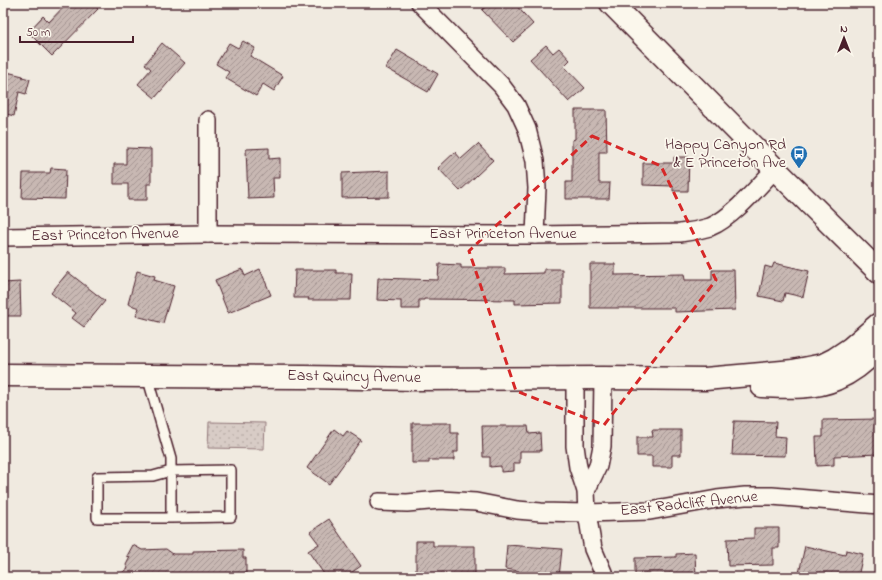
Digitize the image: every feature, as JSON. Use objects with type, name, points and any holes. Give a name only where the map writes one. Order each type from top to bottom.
[{"type":"street","points":[[420,3],[501,85],[516,105],[527,129],[535,161],[537,188],[535,235]]},
{"type":"street","points":[[611,3],[775,170],[879,272]]},
{"type":"street","points":[[208,120],[208,234]]},
{"type":"street","name":"East Princeton Avenue","points":[[3,237],[208,234],[680,234],[711,226],[729,215],[775,170]]},
{"type":"street","name":"East Quincy Avenue","points":[[3,376],[305,376],[705,379],[793,371],[823,365],[850,349],[879,324]]},
{"type":"street","name":"East Quincy Avenue","points":[[705,379],[766,386],[802,386],[822,383],[837,379],[855,368],[879,347]]},
{"type":"street","points":[[574,378],[575,446],[578,467],[586,491],[587,513],[593,548],[605,577]]},
{"type":"street","points":[[586,491],[598,466],[602,446],[603,378]]},
{"type":"street","name":"East Radcliff Avenue","points":[[379,502],[407,503],[440,500],[476,502],[517,510],[587,513],[650,511],[718,499],[745,496],[772,496],[879,505]]},
{"type":"lane","points":[[147,376],[171,459],[171,518]]},
{"type":"lane","points":[[231,470],[231,517],[98,518],[97,477],[153,476],[171,471],[231,470]]},
{"type":"highlighted area","points":[[592,136],[661,166],[716,280],[604,425],[516,391],[469,251]]},
{"type":"shaded area","points":[[209,422],[265,423],[264,449],[208,448]]},
{"type":"building","points":[[67,3],[92,3],[98,9],[52,56],[28,32],[43,16],[49,22]]},
{"type":"building","points":[[490,3],[514,3],[533,24],[513,42],[482,10]]},
{"type":"building","points":[[243,41],[255,48],[250,56],[283,76],[274,91],[263,84],[256,96],[225,78],[229,72],[216,64],[229,43],[238,48]]},
{"type":"building","points":[[162,43],[185,63],[155,98],[138,84],[151,69],[145,64]]},
{"type":"building","points":[[546,45],[553,53],[559,48],[570,60],[564,66],[585,88],[569,102],[530,59]]},
{"type":"building","points":[[397,50],[438,74],[428,92],[386,68]]},
{"type":"building","points":[[3,71],[30,79],[26,94],[19,92],[14,116],[3,113]]},
{"type":"building","points":[[575,110],[606,110],[607,152],[599,152],[599,183],[610,183],[609,199],[566,199],[566,182],[572,182],[572,140],[575,139]]},
{"type":"building","points":[[478,144],[493,160],[460,191],[438,168],[455,152],[461,159]]},
{"type":"building","points":[[126,148],[151,149],[151,184],[147,184],[147,200],[128,200],[128,184],[114,184],[114,164],[126,164]]},
{"type":"building","points":[[269,148],[269,159],[280,158],[280,178],[273,178],[274,198],[248,199],[246,149]]},
{"type":"building","points":[[674,157],[689,157],[688,191],[673,191],[673,186],[643,185],[643,163],[674,163]]},
{"type":"building","points":[[51,168],[66,169],[65,199],[22,198],[23,173],[50,173]]},
{"type":"building","points":[[389,171],[389,197],[342,198],[342,173]]},
{"type":"building","points":[[774,263],[809,271],[803,297],[785,293],[783,301],[759,296],[765,266],[772,268]]},
{"type":"building","points":[[439,264],[461,265],[461,268],[505,268],[505,274],[544,273],[544,269],[562,269],[562,303],[515,304],[515,300],[424,299],[419,300],[419,309],[401,309],[401,301],[377,300],[378,278],[438,280]]},
{"type":"building","points":[[590,264],[615,264],[615,275],[684,274],[685,280],[712,280],[712,270],[734,270],[735,310],[675,312],[675,308],[590,308]]},
{"type":"building","points":[[242,269],[245,276],[260,269],[271,295],[228,313],[215,280]]},
{"type":"building","points":[[295,270],[336,270],[336,273],[352,273],[351,300],[308,300],[309,298],[294,298]]},
{"type":"building","points":[[137,271],[155,276],[154,280],[174,286],[163,323],[136,316],[139,308],[128,304]]},
{"type":"building","points":[[68,272],[105,301],[84,327],[72,318],[76,313],[51,293]]},
{"type":"building","points":[[20,282],[21,316],[3,316],[3,283]]},
{"type":"building","points":[[878,419],[879,454],[834,456],[834,465],[817,466],[816,437],[823,437],[823,420]]},
{"type":"building","points":[[734,421],[776,422],[775,436],[786,437],[785,456],[732,455]]},
{"type":"building","points":[[412,423],[451,423],[451,433],[458,433],[458,452],[454,452],[454,460],[429,460],[429,463],[412,463]]},
{"type":"building","points":[[482,426],[528,426],[529,434],[540,433],[541,451],[520,451],[520,463],[514,463],[514,471],[501,472],[501,466],[490,467],[490,457],[483,457]]},
{"type":"building","points":[[334,429],[343,436],[347,431],[361,440],[329,484],[307,468]]},
{"type":"building","points":[[652,430],[681,430],[681,455],[672,455],[672,467],[652,467],[652,456],[637,456],[637,437],[653,437]]},
{"type":"building","points":[[329,519],[361,566],[345,577],[326,577],[308,551],[319,544],[310,532]]},
{"type":"building","points":[[754,528],[779,528],[779,548],[773,548],[773,565],[728,566],[727,539],[754,538]]},
{"type":"building","points":[[416,541],[433,541],[433,546],[475,546],[475,574],[459,574],[459,577],[442,577],[442,575],[416,575]]},
{"type":"building","points":[[133,545],[142,550],[166,549],[173,554],[193,554],[193,551],[243,550],[243,558],[246,558],[246,577],[115,577],[128,569],[126,565],[130,557],[127,556]]},
{"type":"building","points":[[507,545],[562,549],[559,577],[519,577],[519,571],[505,569]]},
{"type":"building","points":[[805,546],[845,555],[846,550],[863,554],[858,577],[816,577],[799,573]]},
{"type":"building","points":[[695,553],[696,577],[635,577],[635,558],[676,557],[676,554]]},
{"type":"place","name":"Happy Canyon Rd & E Princeton Ave","points":[[799,169]]}]
